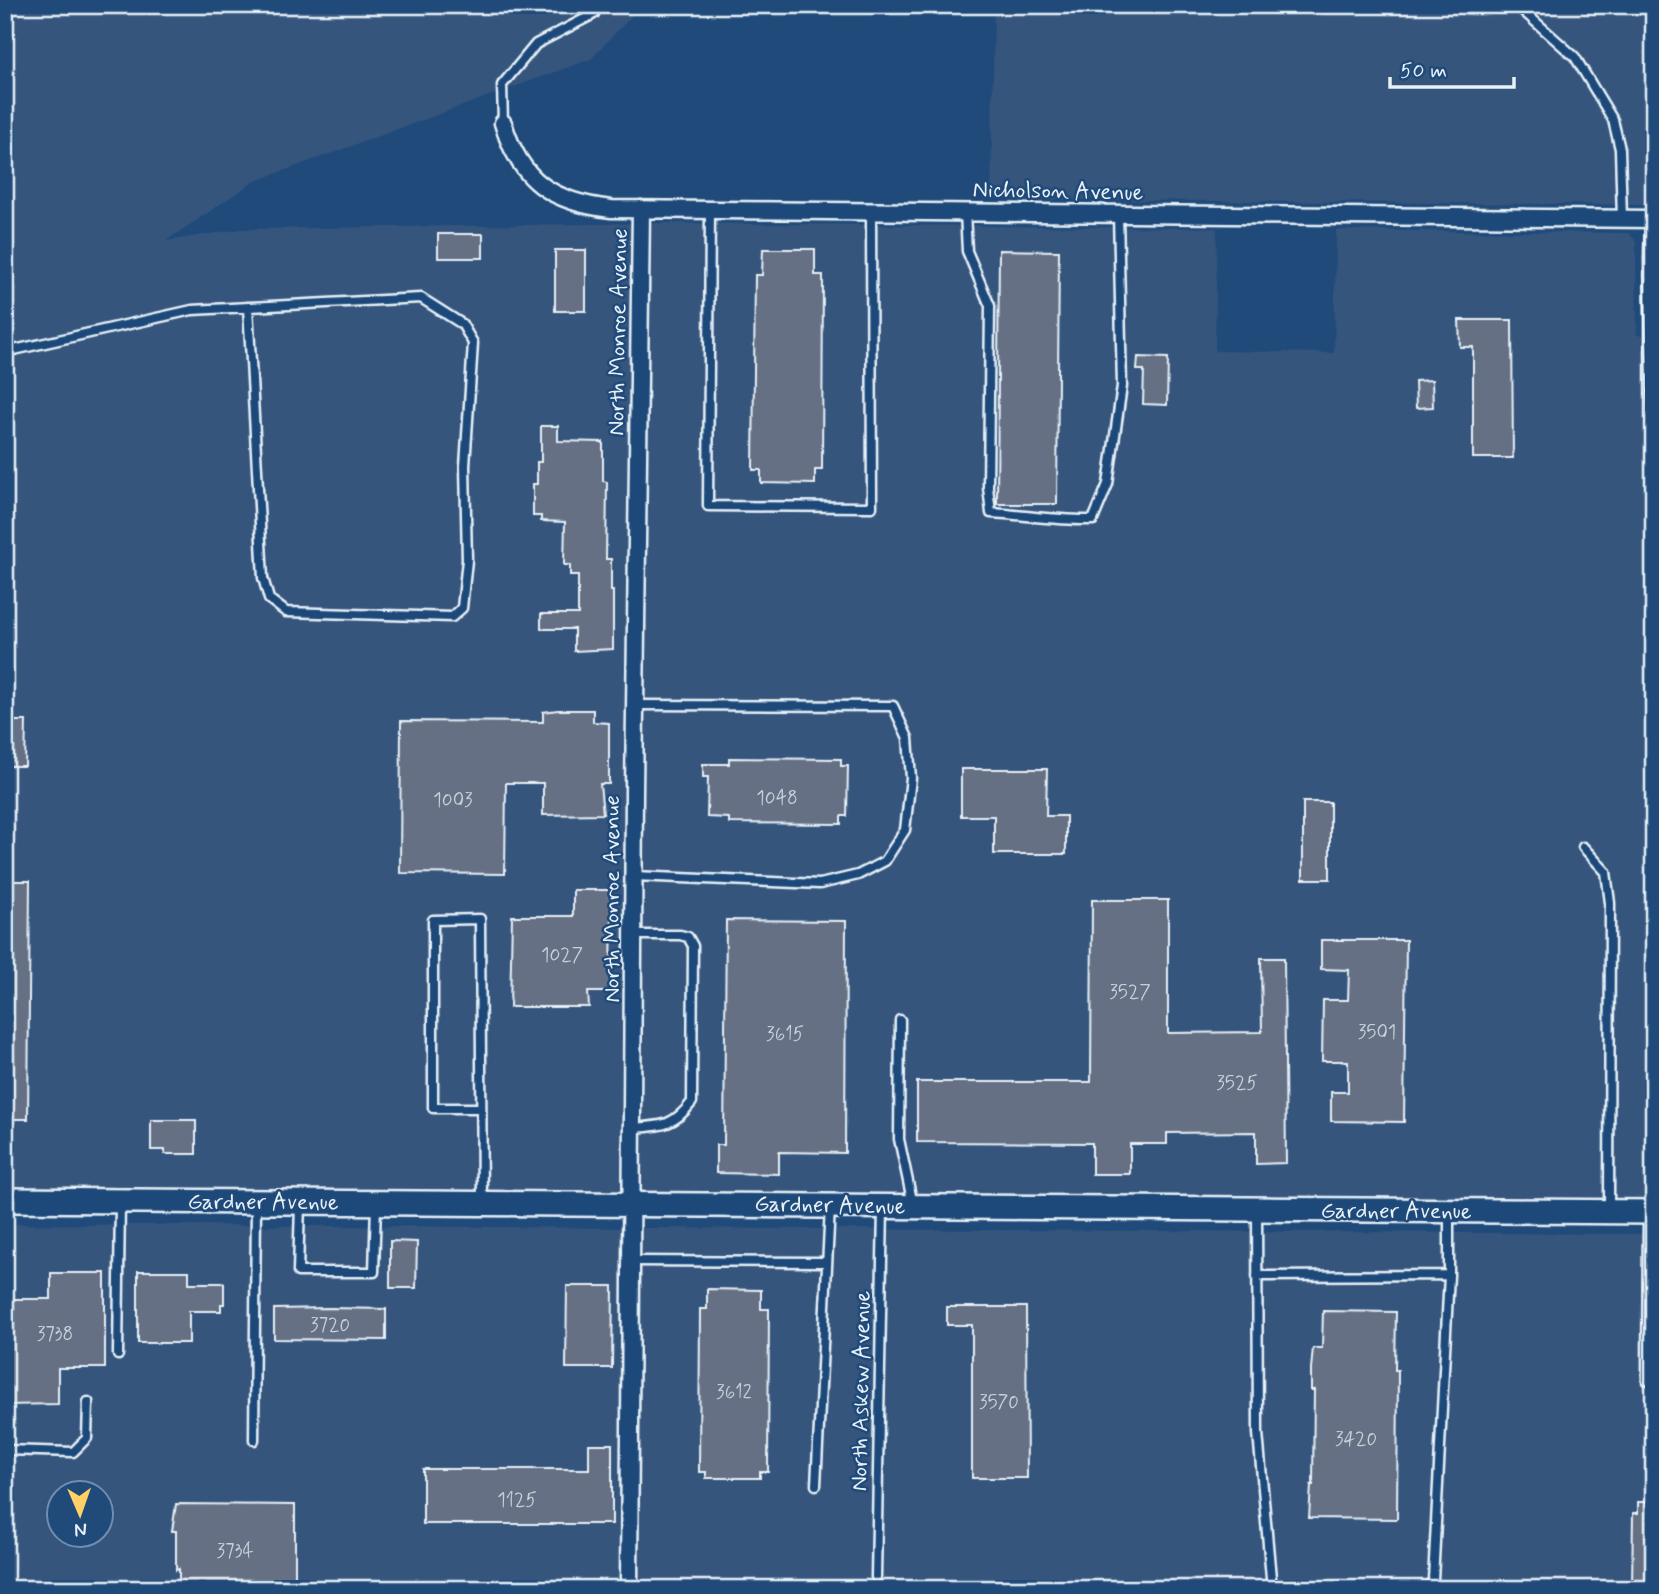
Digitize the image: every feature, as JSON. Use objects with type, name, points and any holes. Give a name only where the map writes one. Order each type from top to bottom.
[{"type":"street","name":"Nicholson Avenue","points":[[503,123],[518,159],[536,183],[548,192],[595,207],[1652,219]]},
{"type":"street","name":"North Monroe Avenue","points":[[629,1589],[641,209]]},
{"type":"street","name":"Gardner Avenue","points":[[5,1200],[1651,1212]]},
{"type":"lane","points":[[503,123],[502,85],[536,44],[594,14],[597,5]]},
{"type":"lane","points":[[1511,5],[1521,9],[1575,57],[1613,120],[1620,149],[1622,219]]},
{"type":"lane","points":[[710,210],[708,506],[872,506],[871,211]]},
{"type":"lane","points":[[965,212],[967,251],[990,306],[988,487],[991,513],[1066,521],[1093,520],[1108,484],[1122,386],[1118,214]]},
{"type":"lane","points":[[1652,219],[1654,459]]},
{"type":"lane","points":[[5,352],[192,310],[248,307],[421,298],[462,324],[473,343],[465,466],[467,560],[462,608],[452,617],[286,612],[269,598],[263,578],[248,307]]},
{"type":"lane","points":[[634,876],[820,884],[858,875],[885,861],[905,830],[911,778],[908,738],[893,706],[635,705]]},
{"type":"lane","points":[[1583,846],[1606,872],[1610,903],[1609,1212]]},
{"type":"lane","points":[[481,1108],[433,1108],[433,920],[480,919],[482,1202]]},
{"type":"lane","points":[[633,1128],[663,1126],[681,1116],[692,1102],[693,946],[688,937],[680,935],[634,935]]},
{"type":"lane","points":[[900,1020],[900,1139],[913,1205]]},
{"type":"lane","points":[[118,1355],[120,1200]]},
{"type":"lane","points":[[254,1440],[256,1201]]},
{"type":"lane","points":[[300,1201],[298,1272],[374,1272],[376,1201]]},
{"type":"lane","points":[[816,1485],[830,1205]]},
{"type":"lane","name":"North Askew Avenue","points":[[876,1577],[883,1205]]},
{"type":"lane","points":[[1257,1208],[1258,1433],[1272,1589]]},
{"type":"lane","points":[[1428,1589],[1433,1580],[1449,1275],[1449,1210]]},
{"type":"lane","points":[[1651,1212],[1647,1380],[1654,1380]]},
{"type":"lane","points":[[632,1261],[827,1262]]},
{"type":"lane","points":[[1257,1276],[1449,1275]]},
{"type":"lane","points":[[5,1450],[73,1452],[87,1438],[88,1402]]},
{"type":"shaded area","points":[[5,5],[642,5],[591,59],[253,182],[166,241],[241,229],[666,223],[1217,228],[1215,351],[1334,353],[1336,230],[1629,233],[1636,241],[1637,335],[1654,335],[1654,1201],[5,1189]]},
{"type":"shaded area","points":[[994,5],[1654,5],[1654,205],[991,199]]},
{"type":"shaded area","points":[[5,1224],[1654,1234],[1654,1589],[5,1589]]},
{"type":"building","points":[[438,234],[483,234],[483,258],[438,258]]},
{"type":"building","points":[[763,249],[815,249],[815,275],[823,275],[822,470],[815,470],[815,484],[761,483],[761,470],[753,470],[755,275],[762,275]]},
{"type":"building","points":[[555,250],[586,250],[586,311],[555,311]]},
{"type":"building","points":[[999,250],[1059,251],[1057,504],[997,504]]},
{"type":"building","points":[[1459,320],[1512,320],[1513,458],[1473,458],[1473,347],[1460,347]]},
{"type":"building","points":[[1138,357],[1168,358],[1167,405],[1143,404],[1144,370],[1137,370]]},
{"type":"building","points":[[1432,380],[1433,407],[1416,408],[1415,381]]},
{"type":"building","points":[[541,426],[558,426],[558,441],[603,442],[603,481],[607,482],[606,559],[611,559],[613,591],[613,649],[574,651],[574,629],[541,629],[541,614],[578,614],[578,576],[570,576],[570,565],[564,565],[565,522],[541,521],[541,516],[533,516],[533,484],[537,484],[537,462],[541,462]]},
{"type":"building","points":[[593,710],[593,722],[609,723],[609,784],[600,784],[603,814],[543,815],[543,783],[506,783],[505,874],[400,873],[401,721],[543,722],[543,712]]},
{"type":"building","points":[[5,721],[26,721],[25,766],[5,766]]},
{"type":"building","points":[[729,758],[841,759],[841,766],[848,766],[847,816],[841,816],[841,824],[729,823],[729,818],[707,817],[708,777],[703,777],[703,764],[729,764]]},
{"type":"building","points":[[961,769],[1047,769],[1046,816],[1066,816],[1066,854],[994,854],[994,816],[961,816]]},
{"type":"building","points":[[1303,802],[1330,802],[1330,879],[1303,879]]},
{"type":"building","points":[[5,881],[30,881],[28,1119],[5,1119]]},
{"type":"building","points":[[573,890],[612,890],[611,992],[588,992],[589,1007],[510,1007],[512,916],[573,916]]},
{"type":"building","points":[[1092,900],[1168,900],[1168,1033],[1262,1032],[1261,958],[1284,958],[1286,1163],[1256,1164],[1256,1132],[1167,1133],[1167,1144],[1130,1144],[1130,1174],[1092,1174],[1092,1143],[917,1142],[917,1082],[1091,1082]]},
{"type":"building","points":[[726,920],[846,921],[845,1153],[779,1152],[779,1174],[716,1173],[716,1145],[724,1145]]},
{"type":"building","points":[[1321,940],[1406,940],[1404,1122],[1331,1121],[1331,1092],[1348,1092],[1348,1061],[1322,1061],[1323,1000],[1348,1000],[1349,970],[1321,969]]},
{"type":"building","points":[[151,1120],[196,1120],[196,1154],[165,1154],[165,1150],[151,1150]]},
{"type":"building","points":[[390,1241],[417,1242],[416,1288],[390,1288]]},
{"type":"building","points":[[138,1271],[189,1271],[189,1283],[224,1283],[224,1304],[221,1304],[221,1311],[189,1311],[189,1343],[138,1343]]},
{"type":"building","points":[[51,1273],[105,1273],[105,1368],[58,1368],[58,1404],[5,1405],[5,1299],[51,1299]]},
{"type":"building","points":[[567,1286],[613,1286],[612,1368],[566,1368]]},
{"type":"building","points":[[707,1289],[761,1290],[761,1309],[769,1309],[768,1472],[760,1472],[760,1478],[706,1478],[706,1472],[699,1472],[700,1309],[707,1309]]},
{"type":"building","points":[[947,1307],[1026,1307],[1027,1478],[972,1478],[972,1325],[947,1325]]},
{"type":"building","points":[[274,1309],[386,1309],[386,1340],[274,1339]]},
{"type":"building","points":[[1323,1311],[1396,1312],[1397,1519],[1309,1518],[1313,1485],[1314,1390],[1311,1390],[1311,1369],[1313,1348],[1322,1348]]},
{"type":"building","points":[[589,1444],[612,1444],[612,1524],[423,1524],[423,1469],[589,1469]]},
{"type":"building","points":[[1638,1502],[1654,1502],[1654,1589],[1632,1589],[1633,1513],[1638,1513]]},
{"type":"building","points":[[176,1504],[295,1505],[295,1589],[179,1589],[176,1531],[172,1531]]}]
